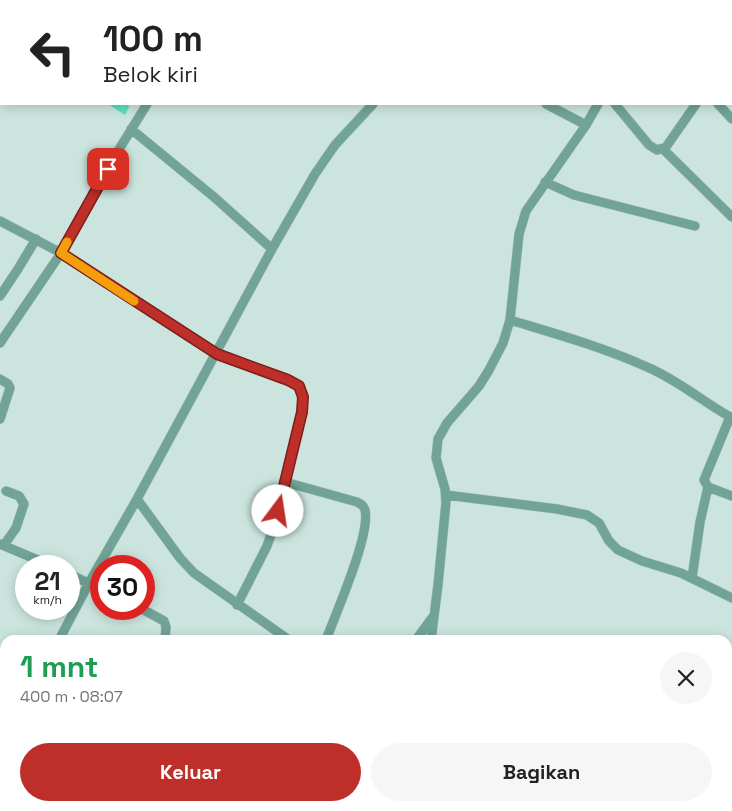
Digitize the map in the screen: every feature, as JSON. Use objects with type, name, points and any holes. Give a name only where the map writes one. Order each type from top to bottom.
[{"type":"street","points":[[0,343],[61,253],[146,105]]},
{"type":"street","points":[[62,635],[217,354],[272,249],[315,174],[335,144],[372,105]]},
{"type":"street","points":[[548,105],[586,125]]},
{"type":"street","points":[[431,635],[438,585],[446,495],[436,458],[438,439],[447,423],[479,386],[490,370],[503,344],[510,320],[521,225],[526,211],[586,125],[597,105]]},
{"type":"street","points":[[616,105],[650,146],[655,149],[663,149],[732,217]]},
{"type":"street","points":[[663,149],[695,105]]},
{"type":"street","points":[[719,105],[732,119]]},
{"type":"street","points":[[131,129],[214,197],[272,249]]},
{"type":"street","points":[[545,182],[574,195],[695,226]]},
{"type":"street","points":[[0,221],[61,253],[217,354],[288,380],[301,389],[303,397],[302,412],[274,526],[267,546],[238,605]]},
{"type":"street","points":[[0,296],[3,285],[36,239]]},
{"type":"street","points":[[510,320],[583,342],[648,367],[672,379],[731,418],[705,475],[704,483],[708,487],[732,496]]},
{"type":"street","points":[[0,378],[10,387],[0,419]]},
{"type":"street","points":[[285,482],[357,502],[362,504],[364,509],[365,523],[361,546],[328,635]]},
{"type":"street","points":[[692,578],[700,522],[708,487]]},
{"type":"street","points":[[6,491],[19,496],[24,504],[18,522],[2,545],[26,555]]},
{"type":"street","points":[[446,495],[557,509],[594,518],[609,541],[618,550],[642,561],[692,578],[732,598]]},
{"type":"street","points":[[137,499],[187,566],[202,580],[282,635]]},
{"type":"street","points":[[80,579],[89,583]]},
{"type":"street","points":[[155,615],[165,622],[165,635]]},
{"type":"street","points":[[420,635],[433,616]]},
{"type":"shaded area","points":[[110,105],[128,105],[125,115]]},
{"type":"slow traffic","points":[[67,242],[61,253],[134,301]]},
{"type":"route","points":[[108,169],[61,253],[217,354],[288,380],[299,386],[303,397],[302,412],[278,511]]}]
